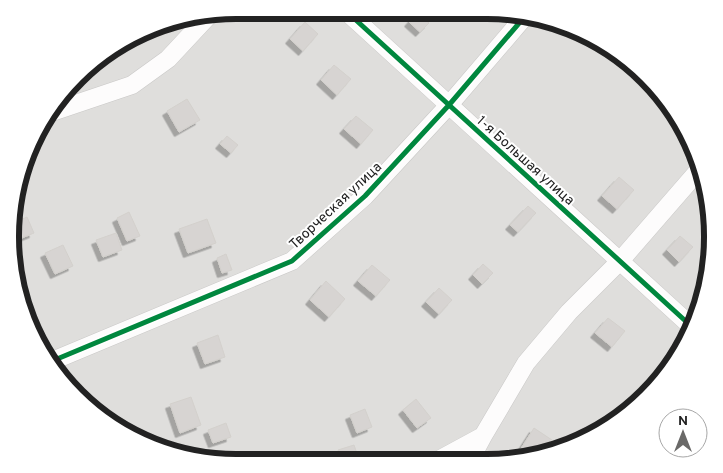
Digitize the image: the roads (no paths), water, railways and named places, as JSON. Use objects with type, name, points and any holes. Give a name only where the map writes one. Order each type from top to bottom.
[{"type":"street","name":"1-я Большая улица","points":[[355,19],[687,322]]},
{"type":"street","points":[[60,109],[132,85],[168,60],[202,22]]},
{"type":"street","name":"Творческая улица","points":[[57,359],[292,261],[365,196],[449,104],[520,22]]},
{"type":"street","points":[[473,454],[526,363],[569,312],[620,261],[695,174]]},
{"type":"street","points":[[449,454],[483,436]]}]
